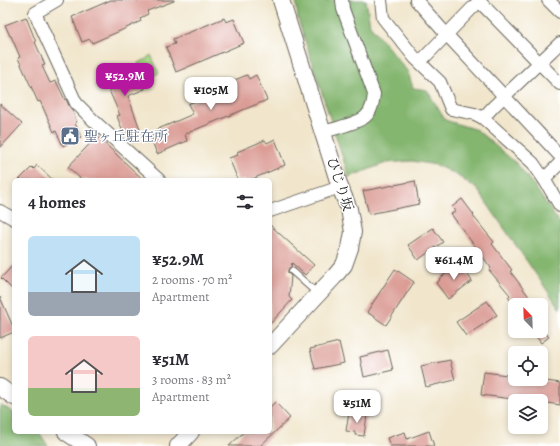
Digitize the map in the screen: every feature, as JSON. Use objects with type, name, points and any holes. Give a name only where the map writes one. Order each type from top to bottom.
[{"type":"street","points":[[57,0],[35,13],[76,103],[157,178]]},
{"type":"street","name":"ひじり坂","points":[[272,344],[344,265],[350,248],[353,232],[349,209],[340,187],[281,0]]},
{"type":"street","points":[[323,132],[357,121],[364,117],[371,109],[373,102],[374,94],[343,9],[342,0]]},
{"type":"street","points":[[381,0],[383,18],[415,58],[440,82],[451,109],[475,114],[483,118],[533,163],[560,206]]},
{"type":"street","points":[[416,0],[560,156]]},
{"type":"street","points":[[420,62],[479,0],[560,84]]},
{"type":"street","points":[[548,0],[560,12]]},
{"type":"street","points":[[483,118],[560,43]]},
{"type":"street","points":[[544,179],[560,163]]},
{"type":"street","points":[[272,210],[340,187]]},
{"type":"street","points":[[0,211],[12,219]]},
{"type":"street","points":[[0,387],[12,396]]},
{"type":"street","points":[[69,434],[87,446]]},
{"type":"street","points":[[178,446],[189,434]]},
{"type":"lane","points":[[292,271],[318,294]]},
{"type":"green space","points":[[296,0],[366,0],[370,25],[408,72],[413,88],[427,90],[445,120],[477,130],[517,164],[535,187],[560,224],[560,309],[477,189],[455,174],[436,165],[412,161],[386,163],[349,177],[298,19]]},
{"type":"green space","points":[[151,55],[159,73],[145,79],[138,63],[147,59]]},
{"type":"green space","points":[[0,404],[12,412],[12,434],[40,434],[48,446],[0,446]]},
{"type":"building","points":[[111,0],[174,1],[147,11],[148,14],[140,18],[141,21],[120,31],[92,43],[90,39],[82,42],[72,17]]},
{"type":"building","points":[[26,17],[45,65],[42,66],[50,83],[56,81],[77,122],[75,123],[81,137],[63,146],[56,131],[54,132],[40,101],[38,102],[5,25]]},
{"type":"building","points":[[224,18],[226,22],[234,19],[244,43],[176,72],[166,47],[175,44],[173,39]]},
{"type":"building","points":[[135,66],[145,89],[128,96],[140,129],[124,135],[117,116],[120,115],[104,79]]},
{"type":"building","points":[[247,75],[249,79],[256,75],[267,100],[185,134],[187,141],[157,154],[149,133],[193,114],[188,104],[197,100],[195,96]]},
{"type":"building","points":[[0,104],[22,124],[0,148]]},
{"type":"building","points":[[97,136],[142,178],[80,178],[68,167]]},
{"type":"building","points":[[275,139],[285,165],[255,178],[237,178],[229,158],[238,155],[237,152],[265,140],[267,143]]},
{"type":"building","points":[[37,165],[51,178],[21,178],[32,167],[34,169]]},
{"type":"building","points":[[415,181],[419,204],[369,214],[363,191]]},
{"type":"building","points":[[462,199],[474,215],[473,216],[494,242],[492,244],[512,270],[510,271],[530,298],[509,298],[510,295],[489,270],[491,268],[451,214],[456,211],[452,207]]},
{"type":"building","points":[[272,227],[314,265],[305,275],[292,263],[288,273],[291,276],[289,297],[292,300],[272,322]]},
{"type":"building","points":[[433,228],[443,242],[418,260],[408,245]]},
{"type":"building","points":[[461,265],[472,281],[448,299],[436,283],[456,266],[457,268]]},
{"type":"building","points":[[12,266],[12,289],[1,278]]},
{"type":"building","points":[[395,269],[414,282],[386,325],[367,312]]},
{"type":"building","points":[[0,297],[12,324],[12,333],[0,338]]},
{"type":"building","points":[[487,301],[497,315],[466,336],[456,322]]},
{"type":"building","points":[[537,338],[548,338],[541,343]]},
{"type":"building","points":[[339,342],[344,363],[315,369],[310,349]]},
{"type":"building","points":[[388,350],[393,370],[364,377],[360,357]]},
{"type":"building","points":[[450,360],[455,380],[426,387],[421,366]]},
{"type":"building","points":[[484,372],[508,375],[508,386],[548,386],[548,381],[560,383],[560,405],[548,403],[548,394],[508,394],[508,398],[481,395]]},
{"type":"building","points":[[275,402],[290,418],[260,446],[229,446],[242,434],[272,434],[272,405]]},
{"type":"building","points":[[349,413],[367,415],[364,436],[355,435],[355,432],[346,431]]},
{"type":"building","points":[[429,431],[434,446],[390,446],[387,438],[405,432],[407,439]]},
{"type":"place","name":"聖ヶ丘駐在所","points":[[70,136]]}]
